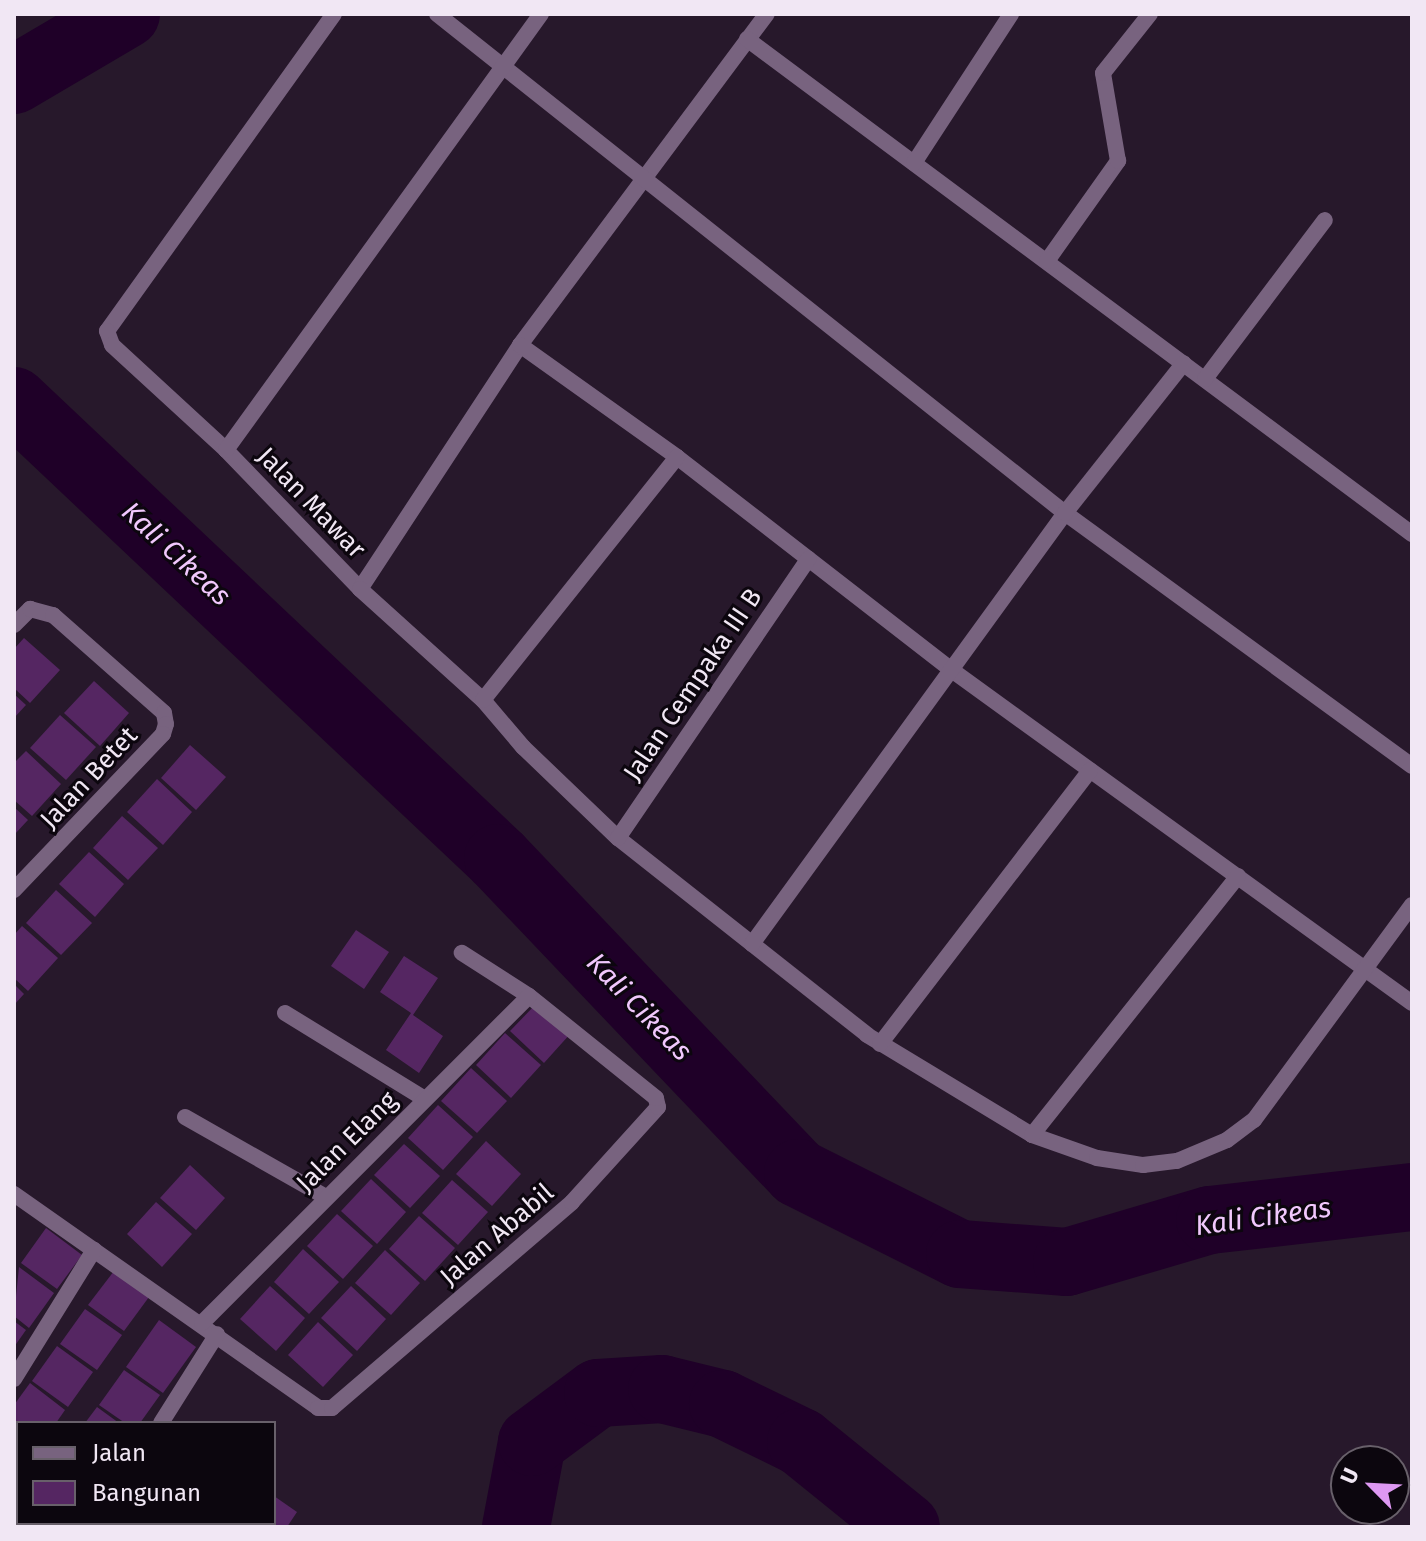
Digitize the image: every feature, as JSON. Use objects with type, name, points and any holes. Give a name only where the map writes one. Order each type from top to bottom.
[{"type":"street","name":"Jalan Mawar","points":[[334,14],[107,331],[112,345],[226,450],[360,589],[520,345],[647,181],[767,14]]},
{"type":"street","points":[[437,14],[504,64],[1065,513],[1412,766]]},
{"type":"street","points":[[226,450],[541,14]]},
{"type":"street","points":[[914,163],[1011,14]]},
{"type":"street","points":[[1047,261],[1118,161],[1103,73],[1150,14]]},
{"type":"street","points":[[747,39],[1412,534]]},
{"type":"street","points":[[1205,379],[1325,220]]},
{"type":"street","points":[[520,345],[677,457],[953,671],[1412,1003]]},
{"type":"street","points":[[752,944],[1065,513],[1184,363]]},
{"type":"street","points":[[483,700],[677,457]]},
{"type":"street","name":"Jalan Cempaka III B","points":[[618,838],[808,559]]},
{"type":"street","points":[[360,589],[483,700],[523,747],[618,838],[880,1044],[1032,1135],[1097,1158],[1143,1165],[1177,1161],[1227,1140],[1254,1120],[1281,1088],[1412,905]]},
{"type":"street","name":"Jalan Betet","points":[[14,625],[30,609],[53,615],[164,713],[166,724],[163,734],[14,890]]},
{"type":"street","points":[[880,1044],[1090,770]]},
{"type":"street","points":[[1032,1135],[1238,876]]},
{"type":"street","points":[[462,953],[529,996]]},
{"type":"street","name":"Jalan Elang","points":[[202,1323],[423,1098],[529,996]]},
{"type":"street","name":"Jalan Ababil","points":[[217,1334],[318,1408],[332,1408],[572,1202],[652,1117],[656,1098],[529,996]]},
{"type":"street","points":[[285,1013],[423,1098]]},
{"type":"street","points":[[185,1117],[326,1197]]},
{"type":"street","points":[[14,1194],[217,1334],[162,1421]]},
{"type":"street","points":[[14,1379],[94,1250]]},
{"type":"building","points":[[24,638],[60,670],[30,703],[14,688],[14,649]]},
{"type":"building","points":[[94,681],[129,713],[100,746],[64,713]]},
{"type":"building","points":[[14,694],[26,705],[14,718]]},
{"type":"building","points":[[60,715],[96,747],[66,780],[30,748]]},
{"type":"building","points":[[190,745],[226,777],[196,810],[161,778]]},
{"type":"building","points":[[26,751],[61,784],[32,816],[14,800],[14,763]]},
{"type":"building","points":[[157,779],[192,812],[163,845],[127,812]]},
{"type":"building","points":[[14,807],[28,820],[14,835]]},
{"type":"building","points":[[122,816],[158,848],[128,880],[93,848]]},
{"type":"building","points":[[89,852],[124,884],[95,917],[59,884]]},
{"type":"building","points":[[56,890],[92,923],[61,955],[26,923]]},
{"type":"building","points":[[22,926],[58,958],[28,991],[14,978],[14,935]]},
{"type":"building","points":[[356,930],[389,952],[364,989],[331,966]]},
{"type":"building","points":[[404,956],[438,978],[413,1015],[443,1036],[419,1073],[386,1050],[411,1013],[380,992]]},
{"type":"building","points":[[14,984],[24,994],[14,1005]]},
{"type":"building","points":[[535,1005],[571,1033],[544,1063],[510,1031]]},
{"type":"building","points":[[505,1033],[541,1065],[511,1098],[476,1065]]},
{"type":"building","points":[[471,1068],[507,1101],[477,1133],[441,1101]]},
{"type":"building","points":[[438,1105],[473,1137],[443,1170],[408,1138]]},
{"type":"building","points":[[486,1141],[521,1174],[492,1206],[456,1174]]},
{"type":"building","points":[[404,1144],[440,1176],[410,1208],[374,1175]]},
{"type":"building","points":[[190,1165],[225,1198],[196,1230],[160,1198]]},
{"type":"building","points":[[371,1179],[406,1212],[377,1244],[341,1211]]},
{"type":"building","points":[[452,1180],[488,1212],[458,1245],[422,1213]]},
{"type":"building","points":[[156,1202],[192,1234],[162,1267],[127,1234]]},
{"type":"building","points":[[337,1214],[373,1246],[343,1279],[307,1246]]},
{"type":"building","points":[[419,1216],[455,1248],[425,1281],[389,1249]]},
{"type":"building","points":[[46,1228],[82,1255],[57,1289],[21,1263]]},
{"type":"building","points":[[303,1249],[339,1282],[309,1314],[274,1282]]},
{"type":"building","points":[[385,1250],[420,1283],[391,1315],[355,1283]]},
{"type":"building","points":[[19,1267],[54,1293],[29,1328],[14,1316]]},
{"type":"building","points":[[114,1271],[149,1297],[124,1331],[88,1305]]},
{"type":"building","points":[[270,1286],[305,1318],[276,1351],[240,1319]]},
{"type":"building","points":[[351,1286],[386,1319],[357,1351],[321,1318]]},
{"type":"building","points":[[85,1309],[122,1335],[97,1370],[60,1344]]},
{"type":"building","points":[[159,1320],[196,1347],[163,1393],[126,1367]]},
{"type":"building","points":[[14,1321],[26,1330],[14,1347]]},
{"type":"building","points":[[318,1322],[353,1355],[323,1387],[288,1355]]},
{"type":"building","points":[[57,1346],[93,1372],[68,1407],[32,1381]]},
{"type":"building","points":[[124,1370],[160,1395],[141,1421],[122,1421],[99,1405]]},
{"type":"building","points":[[30,1383],[65,1410],[57,1421],[16,1421],[14,1425],[14,1405]]},
{"type":"building","points":[[97,1407],[116,1421],[86,1421]]},
{"type":"building","points":[[14,1429],[16,1483],[14,1481]]},
{"type":"building","points":[[276,1497],[297,1512],[287,1527],[151,1527],[276,1525]]},
{"type":"waterway","name":"Kali Cikeas","points":[[14,80],[126,14]]},
{"type":"waterway","name":"Kali Cikeas","points":[[14,401],[498,858],[798,1173],[960,1254],[1067,1262],[1210,1220],[1412,1197]]},
{"type":"waterway","name":"Kali Cikeas","points":[[516,1527],[532,1442],[598,1393],[662,1389],[723,1404],[801,1442],[906,1527]]}]
